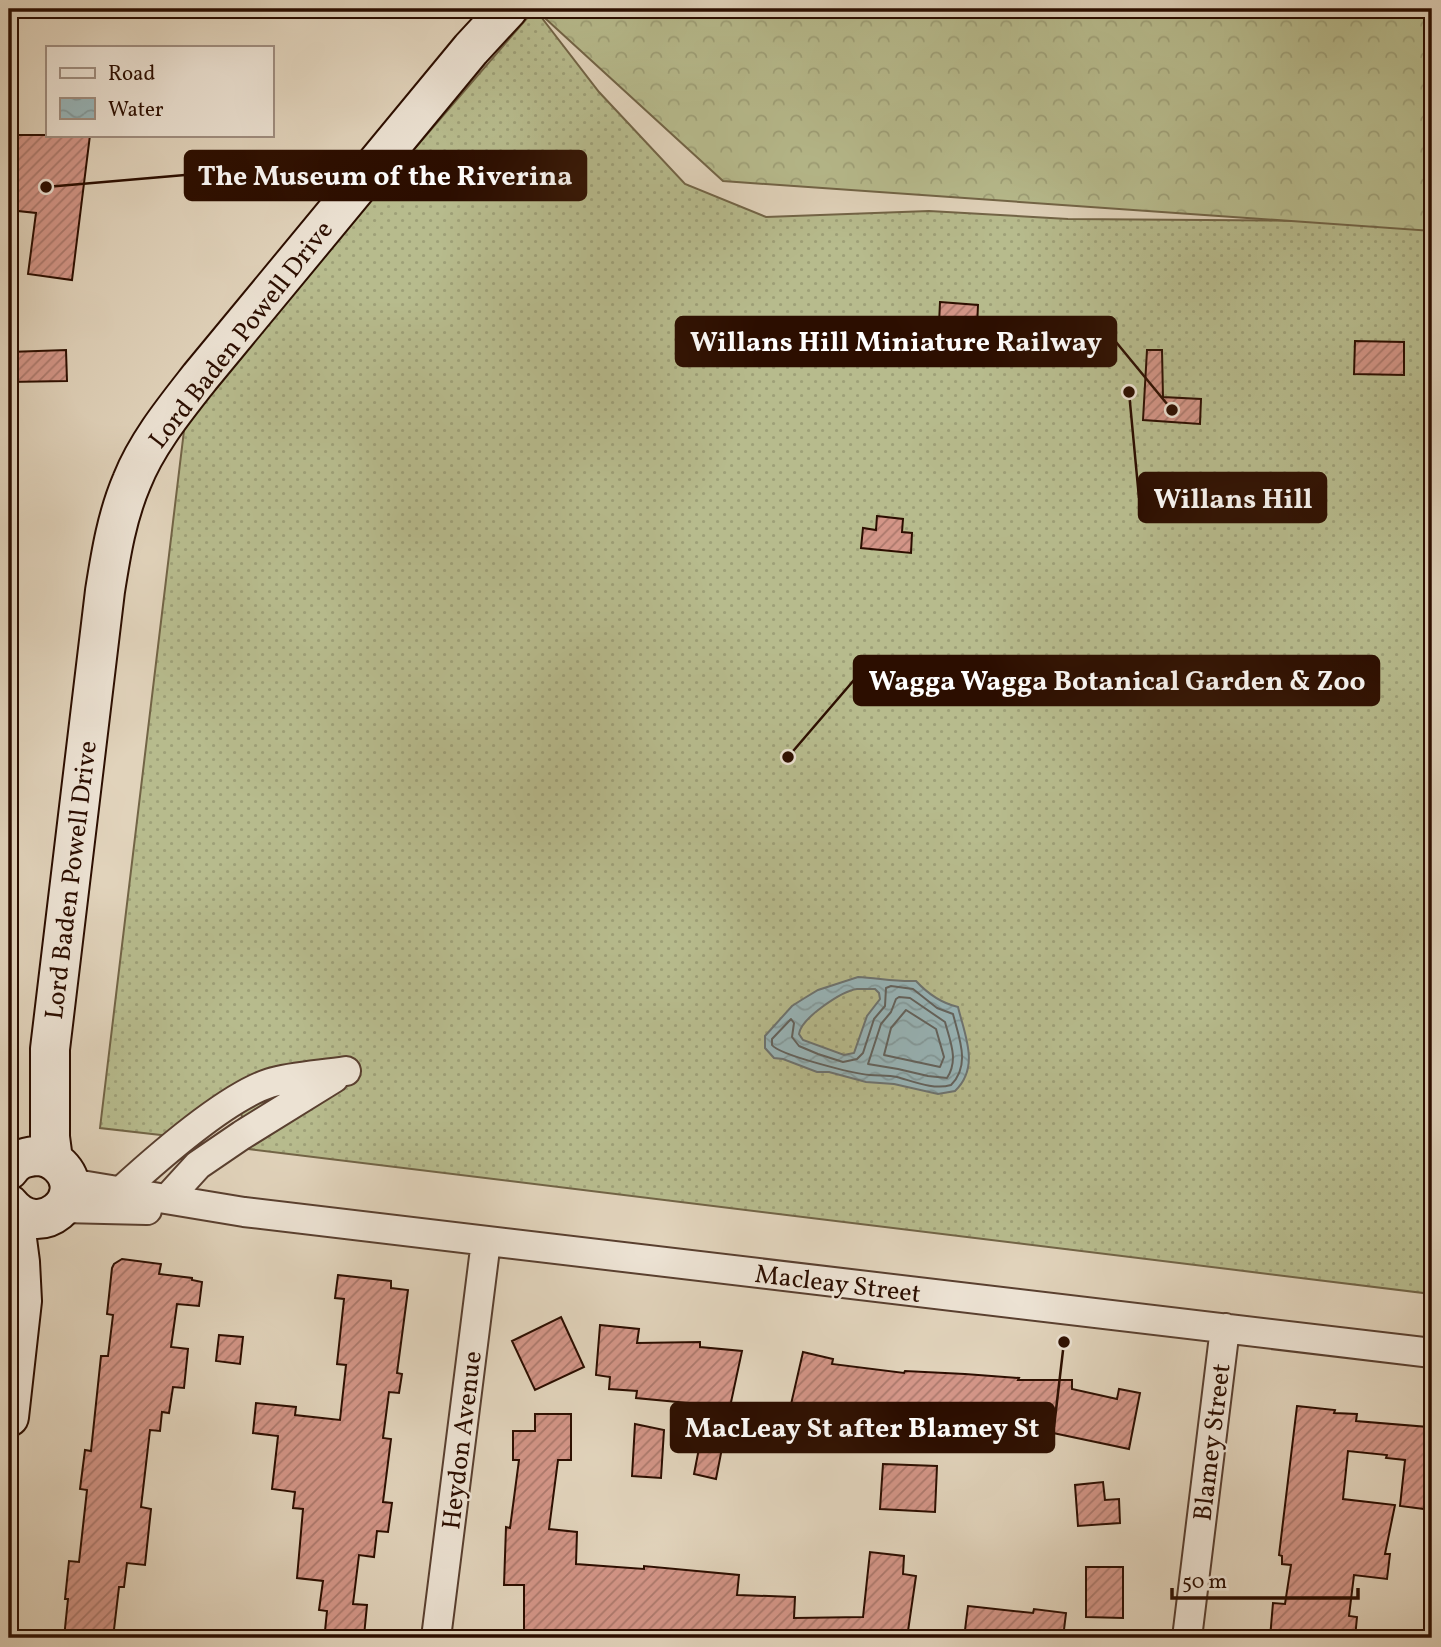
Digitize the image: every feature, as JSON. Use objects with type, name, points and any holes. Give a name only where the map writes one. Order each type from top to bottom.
[{"type":"street","name":"Lord Baden Powell Drive","points":[[9,1417],[22,1301],[20,1262],[30,1185],[50,1137],[50,1049],[105,590],[114,538],[132,480],[163,425],[200,377],[471,49],[508,9]]},
{"type":"street","points":[[121,1191],[217,1112],[252,1092],[271,1083],[346,1071],[198,1165],[167,1199]]},
{"type":"street","name":"Macleay Street","points":[[30,1185],[121,1191],[244,1212]]},
{"type":"street","name":"Macleay Street","points":[[30,1185],[1432,1353]]},
{"type":"street","name":"Heydon Avenue","points":[[436,1638],[486,1241]]},
{"type":"street","name":"Blamey Street","points":[[1187,1638],[1226,1328]]},
{"type":"green space","points":[[535,9],[599,92],[685,184],[766,217],[929,211],[1068,219],[1345,221],[1432,214],[1432,1294],[208,1144],[242,1117],[239,1101],[187,1138],[100,1128],[186,414]]},
{"type":"green space","points":[[535,9],[1432,9],[1432,231],[723,181]]},
{"type":"water","points":[[858,977],[916,981],[935,997],[958,1007],[967,1040],[969,1062],[963,1082],[955,1091],[938,1094],[894,1084],[866,1082],[829,1072],[817,1072],[774,1058],[765,1048],[765,1036],[792,1006],[818,990]],"holes":[[[857,989],[875,989],[880,999],[867,1016],[854,1053],[844,1055],[803,1040],[799,1034],[807,1020],[833,1000]]]},
{"type":"building","points":[[9,135],[90,136],[72,280],[28,274],[36,213],[9,210]]},
{"type":"building","points":[[940,302],[978,305],[977,327],[939,324]]},
{"type":"building","points":[[1355,341],[1404,342],[1404,375],[1354,374]]},
{"type":"building","points":[[66,350],[67,381],[9,382],[9,352]]},
{"type":"building","points":[[1147,350],[1162,350],[1163,397],[1201,399],[1200,424],[1143,420]]},
{"type":"building","points":[[877,516],[903,519],[902,532],[912,533],[911,553],[861,548],[863,528],[876,530]]},
{"type":"building","points":[[122,1259],[161,1264],[159,1274],[192,1278],[202,1282],[199,1306],[177,1304],[171,1347],[188,1349],[184,1388],[173,1387],[169,1413],[162,1412],[160,1431],[150,1430],[141,1507],[151,1509],[145,1565],[127,1563],[124,1587],[119,1587],[113,1638],[64,1638],[69,1561],[79,1562],[87,1490],[80,1489],[85,1450],[91,1451],[101,1356],[108,1356],[113,1315],[107,1314],[112,1268]]},
{"type":"building","points":[[338,1275],[391,1281],[391,1288],[408,1290],[397,1373],[402,1374],[399,1393],[389,1392],[383,1438],[391,1439],[383,1502],[392,1503],[388,1532],[377,1531],[374,1557],[359,1555],[353,1604],[367,1605],[364,1636],[325,1631],[327,1611],[319,1610],[323,1581],[297,1578],[303,1509],[293,1508],[295,1492],[272,1489],[278,1436],[253,1433],[256,1403],[296,1407],[295,1415],[340,1420],[346,1365],[337,1364],[344,1299],[335,1298]]},
{"type":"building","points":[[561,1317],[584,1367],[535,1390],[512,1341]]},
{"type":"building","points":[[600,1325],[639,1329],[637,1343],[700,1342],[700,1347],[742,1351],[730,1407],[636,1398],[637,1391],[609,1389],[610,1377],[596,1375]]},
{"type":"building","points":[[219,1335],[243,1337],[240,1364],[216,1361]]},
{"type":"building","points":[[803,1352],[833,1359],[832,1364],[904,1373],[965,1374],[1019,1378],[1018,1380],[1072,1380],[1072,1389],[1117,1399],[1119,1389],[1140,1393],[1129,1449],[1053,1433],[1053,1443],[1017,1443],[1017,1434],[901,1421],[901,1417],[821,1407],[819,1416],[789,1413]]},
{"type":"building","points":[[1297,1406],[1357,1414],[1356,1421],[1428,1427],[1427,1433],[1432,1434],[1432,1510],[1400,1506],[1405,1460],[1386,1458],[1387,1455],[1348,1451],[1343,1499],[1395,1505],[1385,1554],[1390,1554],[1387,1579],[1354,1575],[1349,1616],[1357,1617],[1355,1638],[1270,1638],[1273,1603],[1285,1604],[1291,1565],[1282,1564],[1282,1556],[1279,1555]]},
{"type":"building","points":[[535,1414],[571,1414],[571,1460],[558,1460],[549,1529],[577,1532],[576,1564],[644,1569],[644,1566],[739,1575],[737,1595],[795,1597],[794,1618],[863,1617],[870,1552],[904,1556],[903,1574],[916,1576],[907,1638],[524,1638],[524,1585],[504,1585],[506,1527],[510,1528],[519,1460],[513,1460],[513,1431],[535,1431]]},
{"type":"building","points":[[635,1424],[664,1430],[661,1478],[632,1476]]},
{"type":"building","points":[[701,1438],[723,1443],[716,1479],[694,1474]]},
{"type":"building","points":[[883,1464],[937,1466],[935,1512],[880,1509]]},
{"type":"building","points":[[1103,1482],[1105,1500],[1119,1499],[1120,1523],[1078,1526],[1075,1485]]},
{"type":"building","points":[[1086,1567],[1123,1567],[1123,1618],[1086,1617]]},
{"type":"building","points":[[968,1606],[1033,1613],[1034,1609],[1066,1613],[1063,1638],[964,1638]]},
{"type":"place","name":"The Museum of the Riverina","points":[[46,187]]},
{"type":"place","name":"Willans Hill","points":[[1129,392]]},
{"type":"place","name":"Willans Hill Miniature Railway","points":[[1172,410]]},
{"type":"place","name":"Wagga Wagga Botanical Garden & Zoo","points":[[788,757]]},
{"type":"place","name":"MacLeay St after Blamey St","points":[[1064,1342]]}]
